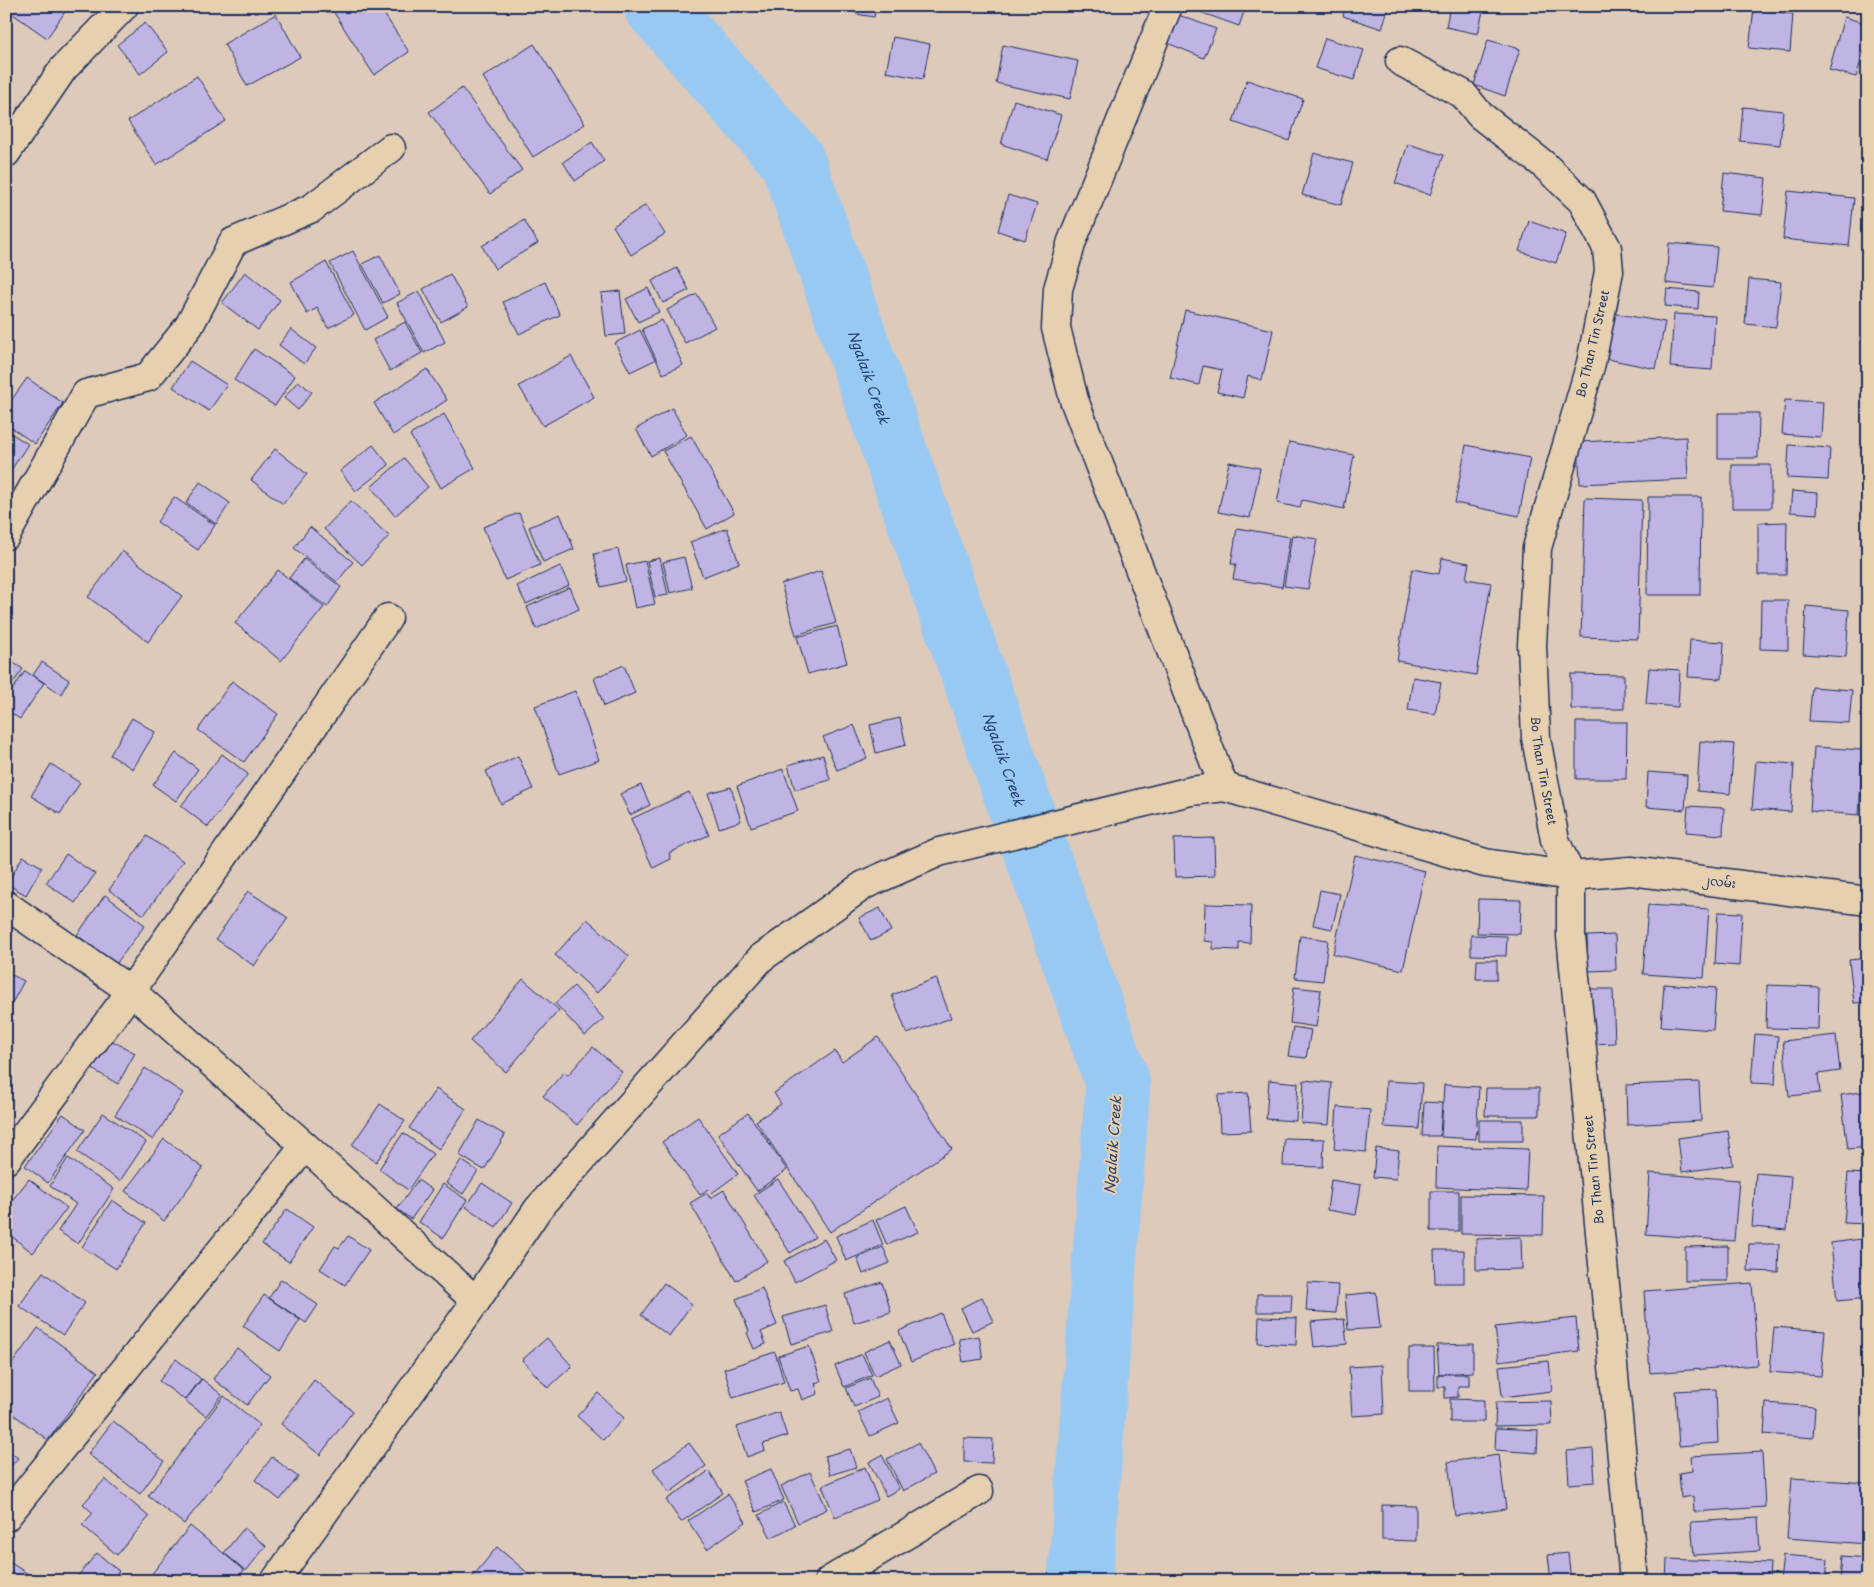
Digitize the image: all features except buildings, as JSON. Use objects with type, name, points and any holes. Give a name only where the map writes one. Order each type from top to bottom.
[{"type":"street","points":[[6,153],[63,69],[124,6]]},
{"type":"street","points":[[275,1581],[476,1301],[538,1209],[761,958],[864,885],[939,852],[1191,791],[1224,787],[1074,400],[1056,328],[1058,289],[1072,241],[1168,6]]},
{"type":"street","name":"Bo Than Tin Street","points":[[1400,61],[1463,94],[1480,115],[1542,164],[1582,201],[1606,248],[1609,271],[1591,363],[1538,548],[1532,645],[1536,738],[1555,840],[1571,876],[1571,936],[1634,1581]]},
{"type":"street","points":[[6,535],[86,394],[148,377],[189,326],[233,242],[312,208],[391,148]]},
{"type":"street","points":[[6,1160],[131,991],[388,618]]},
{"type":"street","name":"၂လမ်း","points":[[1224,787],[1485,863],[1571,876],[1631,871],[1868,901]]},
{"type":"street","points":[[6,905],[131,991],[476,1301]]},
{"type":"street","points":[[6,1517],[305,1146]]},
{"type":"street","points":[[829,1581],[979,1491]]},
{"type":"waterway","name":"Ngalaik Creek","points":[[656,6],[792,160],[1118,1084],[1080,1581]]}]
